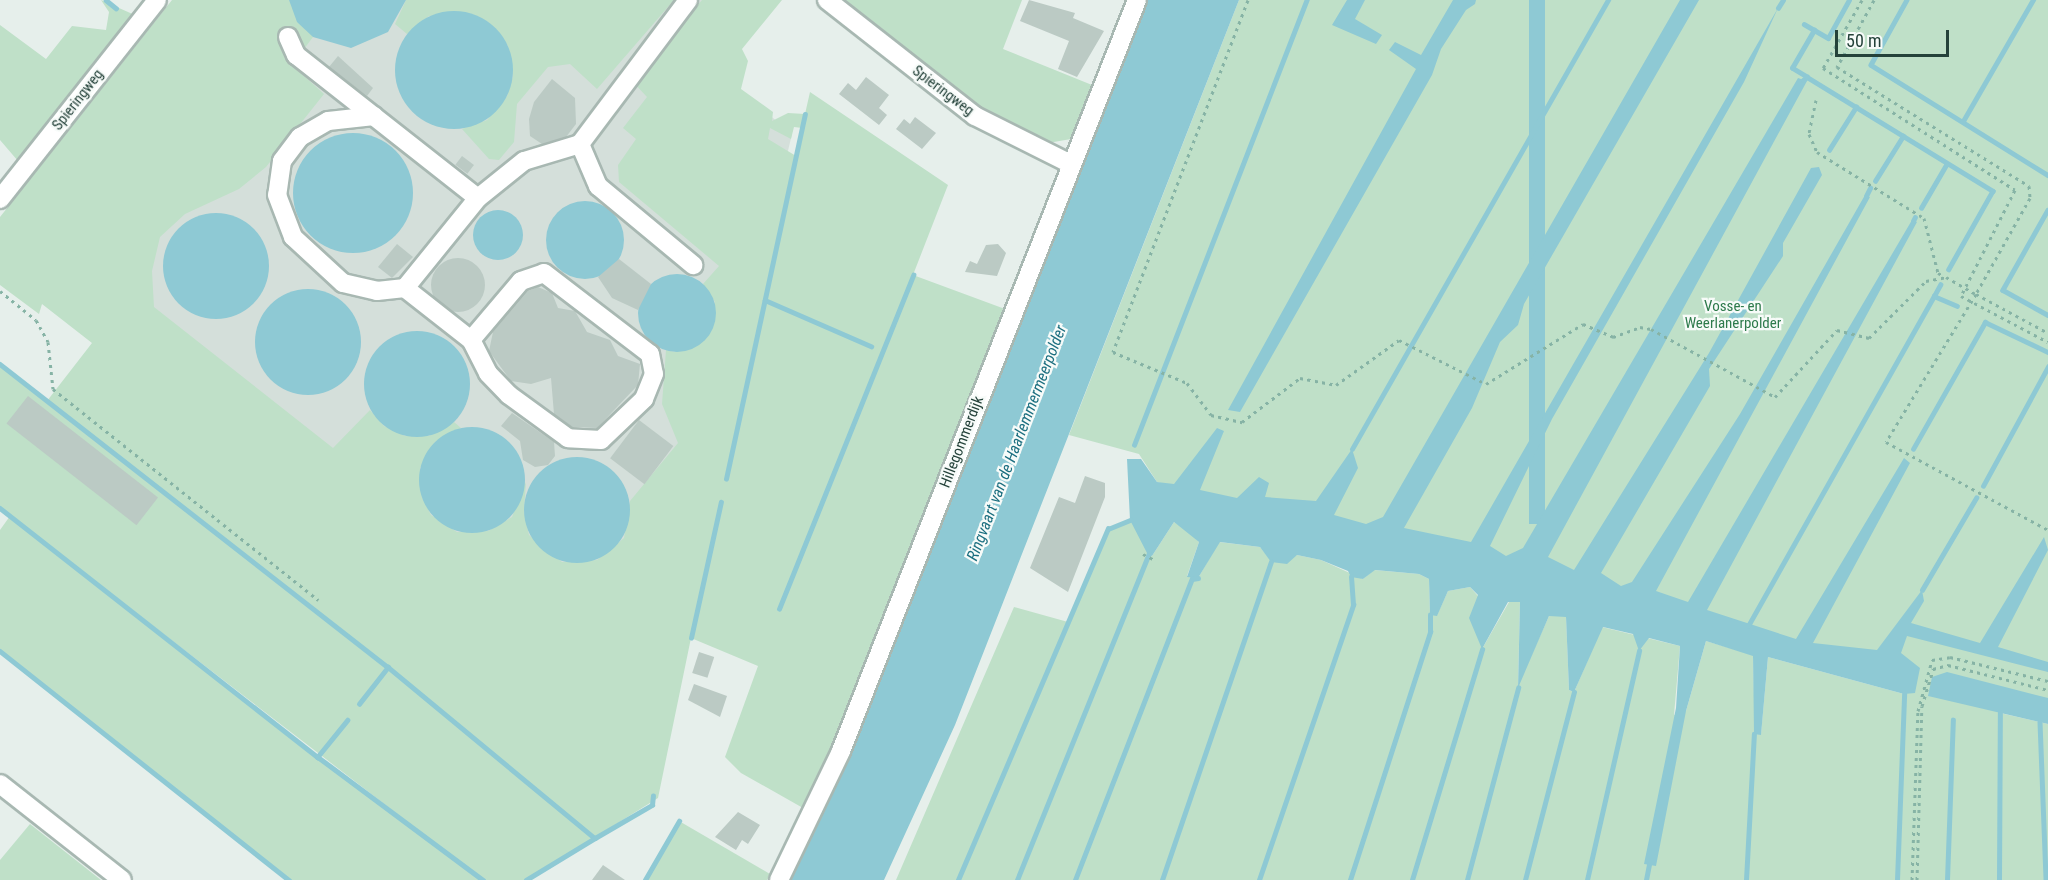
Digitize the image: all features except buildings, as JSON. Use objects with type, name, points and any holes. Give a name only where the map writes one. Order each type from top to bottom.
[{"type":"street","name":"Spieringweg","points":[[0,199],[157,0]]},
{"type":"street","points":[[405,288],[478,198],[524,161],[580,144],[687,0]]},
{"type":"street","name":"Spieringweg","points":[[827,0],[975,116],[1071,164]]},
{"type":"street","name":"Hillegommerdijk","points":[[779,880],[841,751],[1137,0]]},
{"type":"street","points":[[288,37],[296,55],[478,198]]},
{"type":"street","points":[[374,116],[328,121],[300,137],[282,161],[277,195],[293,237],[343,282],[377,291],[405,288],[471,340],[488,373],[509,395],[578,442],[611,434],[651,386],[650,354],[544,273],[521,281],[471,340]]},
{"type":"street","points":[[580,144],[598,186],[693,265]]},
{"type":"street","points":[[0,784],[122,880]]},
{"type":"path","points":[[1248,0],[1110,347],[1187,383],[1211,415],[1242,422],[1300,378],[1312,377],[1328,386],[1399,340],[1409,341],[1482,384],[1494,382],[1583,324],[1606,334],[1651,328],[1766,395],[1786,388],[1837,330],[1855,339],[1869,338],[1896,316],[1926,281],[1946,277]]},
{"type":"path","points":[[1862,0],[1823,68],[2014,190],[1961,296],[2048,342]]},
{"type":"path","points":[[1874,0],[1837,67],[2029,186],[2030,198],[1972,301],[1886,442],[2048,530]]},
{"type":"path","points":[[1816,100],[1809,134],[1817,152],[1924,218],[1938,273],[2048,333]]},
{"type":"path","points":[[0,291],[36,320],[48,342],[53,389],[318,600]]},
{"type":"path","points":[[1143,554],[1153,559]]},
{"type":"path","points":[[1912,880],[1918,711],[1932,660],[1950,657],[2048,681]]},
{"type":"path","points":[[1917,880],[1922,706],[1933,669],[1948,665],[2048,690]]},
{"type":"shaded area","points":[[193,0],[743,0],[697,54],[792,134],[654,714],[22,210]]},
{"type":"green space","points":[[101,0],[137,16],[18,161],[0,140],[0,25],[46,59],[72,26],[106,30],[109,12]]},
{"type":"green space","points":[[172,0],[289,0],[313,37],[292,65],[324,94],[266,167],[239,189],[185,214],[160,237],[152,271],[154,307],[333,448],[370,410],[384,426],[405,436],[429,436],[454,422],[461,428],[435,442],[420,468],[422,497],[431,515],[457,532],[488,531],[512,517],[526,482],[524,512],[529,535],[562,562],[597,560],[624,538],[630,501],[678,443],[662,404],[666,350],[675,352],[715,302],[703,284],[719,266],[619,182],[618,165],[636,139],[623,128],[647,97],[632,81],[702,0],[782,0],[742,49],[748,61],[741,89],[773,112],[772,121],[788,113],[805,114],[810,92],[948,185],[913,275],[1005,309],[825,767],[803,808],[741,773],[725,757],[758,666],[691,638],[658,798],[526,880],[291,880],[0,650],[0,530],[10,516],[0,508],[0,364],[47,401],[92,343],[42,304],[39,314],[0,285],[0,217]],"holes":[[[794,127],[802,128],[796,156],[768,139],[770,128],[791,139]],[[87,575],[457,860],[318,757]]]},
{"type":"green space","points":[[406,0],[674,0],[597,89],[570,64],[548,67],[517,104],[514,142],[499,160],[489,159],[462,129],[487,120],[507,96],[513,76],[508,46],[488,22],[469,13],[429,16],[407,34],[395,24]]},
{"type":"green space","points":[[840,0],[1022,0],[1003,49],[1092,85],[1071,139],[1048,143],[971,104]]},
{"type":"green space","name":"Vosse- en Weerlanerpolder","points":[[1239,0],[2048,0],[2048,712],[2000,713],[2048,724],[2048,880],[896,880],[1014,607],[1068,622],[1108,529],[1133,518],[1152,556],[1174,522],[1191,533],[1199,542],[1187,576],[1198,578],[1219,542],[1260,547],[1272,562],[1297,555],[1321,560],[1363,579],[1374,570],[1419,574],[1429,579],[1430,614],[1437,615],[1448,591],[1470,587],[1478,596],[1482,649],[1509,602],[1520,602],[1518,685],[1549,616],[1566,616],[1569,690],[1574,692],[1602,627],[1680,646],[1674,715],[1686,711],[1706,641],[1753,655],[1755,734],[1761,734],[1768,657],[1904,694],[1904,681],[1157,482],[1139,454],[1069,435]]},
{"type":"green space","points":[[679,821],[770,874],[767,880],[645,880]]},
{"type":"green space","points":[[30,824],[101,880],[0,880],[0,860]]},
{"type":"water","points":[[289,0],[406,0],[388,32],[351,48],[313,37],[297,22]]},
{"type":"water","name":"Ringvaart van de Haarlemmermeerpolder","points":[[1146,0],[1239,0],[955,725],[884,880],[787,880],[860,730]]},
{"type":"water","points":[[1347,0],[1365,0],[1355,19],[1382,35],[1376,44],[1332,25]]},
{"type":"water","points":[[1453,0],[1476,0],[1475,4],[1466,10],[1441,49],[1432,75],[1240,412],[1228,410],[1416,69],[1389,50],[1395,42],[1421,55]]},
{"type":"water","points":[[1529,0],[1545,0],[1545,524],[1529,524]]},
{"type":"water","points":[[1680,0],[1699,0],[1524,304],[1518,325],[1500,342],[1472,408],[1404,528],[1471,542],[1778,8],[1744,82],[1552,419],[1490,546],[1506,556],[1523,548],[1798,78],[1807,81],[1548,557],[1574,570],[1709,353],[1811,168],[1819,167],[1822,175],[1783,243],[1783,256],[1709,369],[1710,386],[1601,573],[1621,586],[1632,582],[1740,414],[1865,195],[1870,197],[1656,591],[1688,602],[1912,220],[1917,222],[1707,610],[1796,639],[1904,458],[1910,463],[1813,643],[1877,650],[1922,590],[1924,601],[1911,623],[1980,643],[2044,537],[2048,550],[1998,647],[2048,662],[2048,672],[1907,636],[1901,653],[1920,668],[1915,693],[1904,694],[1768,657],[1761,735],[1754,734],[1753,656],[1706,641],[1686,711],[1656,866],[1644,864],[1676,708],[1680,646],[1649,638],[1639,651],[1633,634],[1603,627],[1574,692],[1569,690],[1566,617],[1549,616],[1518,688],[1520,602],[1508,602],[1482,649],[1469,618],[1478,595],[1470,587],[1448,591],[1437,616],[1430,615],[1429,579],[1419,574],[1375,570],[1363,579],[1351,577],[1348,571],[1321,560],[1297,555],[1287,564],[1271,562],[1260,547],[1220,542],[1198,578],[1187,577],[1199,542],[1174,522],[1152,556],[1147,553],[1130,520],[1127,459],[1141,459],[1157,482],[1174,484],[1217,428],[1224,431],[1200,490],[1237,498],[1259,477],[1269,483],[1265,497],[1316,501],[1352,449],[1358,468],[1334,515],[1366,524],[1383,517]]},
{"type":"water","points":[[454,11],[477,15],[496,28],[509,47],[513,70],[509,93],[496,112],[477,125],[454,129],[431,125],[412,112],[399,93],[395,70],[399,47],[412,28],[431,15]]},
{"type":"water","points":[[353,133],[376,137],[396,150],[409,170],[413,193],[409,216],[396,236],[376,249],[353,253],[330,249],[310,236],[297,216],[293,193],[297,170],[310,150],[330,137]]},
{"type":"water","points":[[585,201],[600,204],[617,218],[624,240],[621,255],[607,272],[585,279],[570,276],[553,262],[546,240],[549,225],[563,208]]},
{"type":"water","points":[[498,210],[512,214],[519,221],[523,235],[519,249],[512,256],[498,260],[484,256],[477,249],[473,235],[477,221],[484,214]]},
{"type":"water","points":[[216,213],[236,217],[254,228],[265,246],[269,266],[265,286],[254,304],[236,315],[216,319],[196,315],[178,304],[167,286],[163,266],[167,246],[178,228],[196,217]]},
{"type":"water","points":[[677,274],[692,277],[709,291],[716,313],[713,328],[699,345],[677,352],[662,349],[645,335],[638,313],[641,298],[655,281]]},
{"type":"water","points":[[308,289],[328,293],[346,304],[357,322],[361,342],[357,362],[346,380],[328,391],[308,395],[288,391],[270,380],[259,362],[255,342],[259,322],[270,304],[288,293]]},
{"type":"water","points":[[417,331],[437,335],[455,346],[466,364],[470,384],[466,404],[455,422],[437,433],[417,437],[397,433],[379,422],[368,404],[364,384],[368,364],[379,346],[397,335]]},
{"type":"water","points":[[472,427],[492,431],[510,442],[521,460],[525,480],[521,500],[510,518],[492,529],[472,533],[452,529],[434,518],[423,500],[419,480],[423,460],[434,442],[452,431]]},
{"type":"water","points":[[577,457],[597,461],[615,472],[626,490],[630,510],[626,530],[615,548],[597,559],[577,563],[557,559],[539,548],[528,530],[524,510],[528,490],[539,472],[557,461]]},
{"type":"water","points":[[1947,672],[2048,698],[2048,724],[1928,696],[1932,677]]},
{"type":"waterway","points":[[106,0],[116,8]]},
{"type":"waterway","points":[[1134,445],[1307,0]]},
{"type":"waterway","points":[[1352,449],[1608,0]]},
{"type":"waterway","points":[[1778,8],[1783,0]]},
{"type":"waterway","points":[[1804,24],[1828,38],[1849,0]]},
{"type":"waterway","points":[[1907,0],[1871,65],[2048,175]]},
{"type":"waterway","points":[[1963,121],[2033,0]]},
{"type":"waterway","points":[[1803,80],[1807,77],[1792,68],[1814,30]]},
{"type":"waterway","points":[[1807,77],[1993,191],[1949,269]]},
{"type":"waterway","points":[[1829,150],[1856,107]]},
{"type":"waterway","points":[[726,479],[805,114]]},
{"type":"waterway","points":[[1875,181],[1903,136]]},
{"type":"waterway","points":[[1921,208],[1946,165]]},
{"type":"waterway","points":[[1866,196],[1870,188]]},
{"type":"waterway","points":[[2048,210],[2003,290],[2048,315]]},
{"type":"waterway","points":[[1913,221],[1915,217]]},
{"type":"waterway","points":[[779,609],[913,275]]},
{"type":"waterway","points":[[1934,296],[1940,285]]},
{"type":"waterway","points":[[1748,626],[1934,296],[1957,306]]},
{"type":"waterway","points":[[765,300],[871,346]]},
{"type":"waterway","points":[[1913,449],[1985,322],[2048,352]]},
{"type":"waterway","points":[[0,364],[388,667]]},
{"type":"waterway","points":[[1983,486],[2048,367]]},
{"type":"waterway","points":[[1922,590],[1976,498]]},
{"type":"waterway","points":[[691,638],[721,502]]},
{"type":"waterway","points":[[0,508],[318,757]]},
{"type":"waterway","points":[[958,880],[1108,529],[1130,520]]},
{"type":"waterway","points":[[1017,880],[1149,554]]},
{"type":"waterway","points":[[1162,880],[1271,562]]},
{"type":"waterway","points":[[1259,880],[1353,605],[1351,577]]},
{"type":"waterway","points":[[1075,880],[1192,579],[1198,578]]},
{"type":"waterway","points":[[1350,880],[1430,632],[1430,615]]},
{"type":"waterway","points":[[1412,880],[1482,649]]},
{"type":"waterway","points":[[0,651],[289,880]]},
{"type":"waterway","points":[[1587,880],[1639,651]]},
{"type":"waterway","points":[[359,704],[388,667],[595,838],[652,805],[653,796]]},
{"type":"waterway","points":[[1467,880],[1518,688]]},
{"type":"waterway","points":[[1525,880],[1574,692]]},
{"type":"waterway","points":[[1897,880],[1904,694]]},
{"type":"waterway","points":[[1999,880],[2000,713]]},
{"type":"waterway","points":[[348,720],[318,757],[483,880]]},
{"type":"waterway","points":[[1947,880],[1953,720]]},
{"type":"waterway","points":[[2040,722],[2046,880]]},
{"type":"waterway","points":[[1746,880],[1754,734]]},
{"type":"waterway","points":[[645,880],[679,821]]},
{"type":"waterway","points":[[526,880],[595,838]]},
{"type":"waterway","points":[[1646,880],[1649,865]]}]
